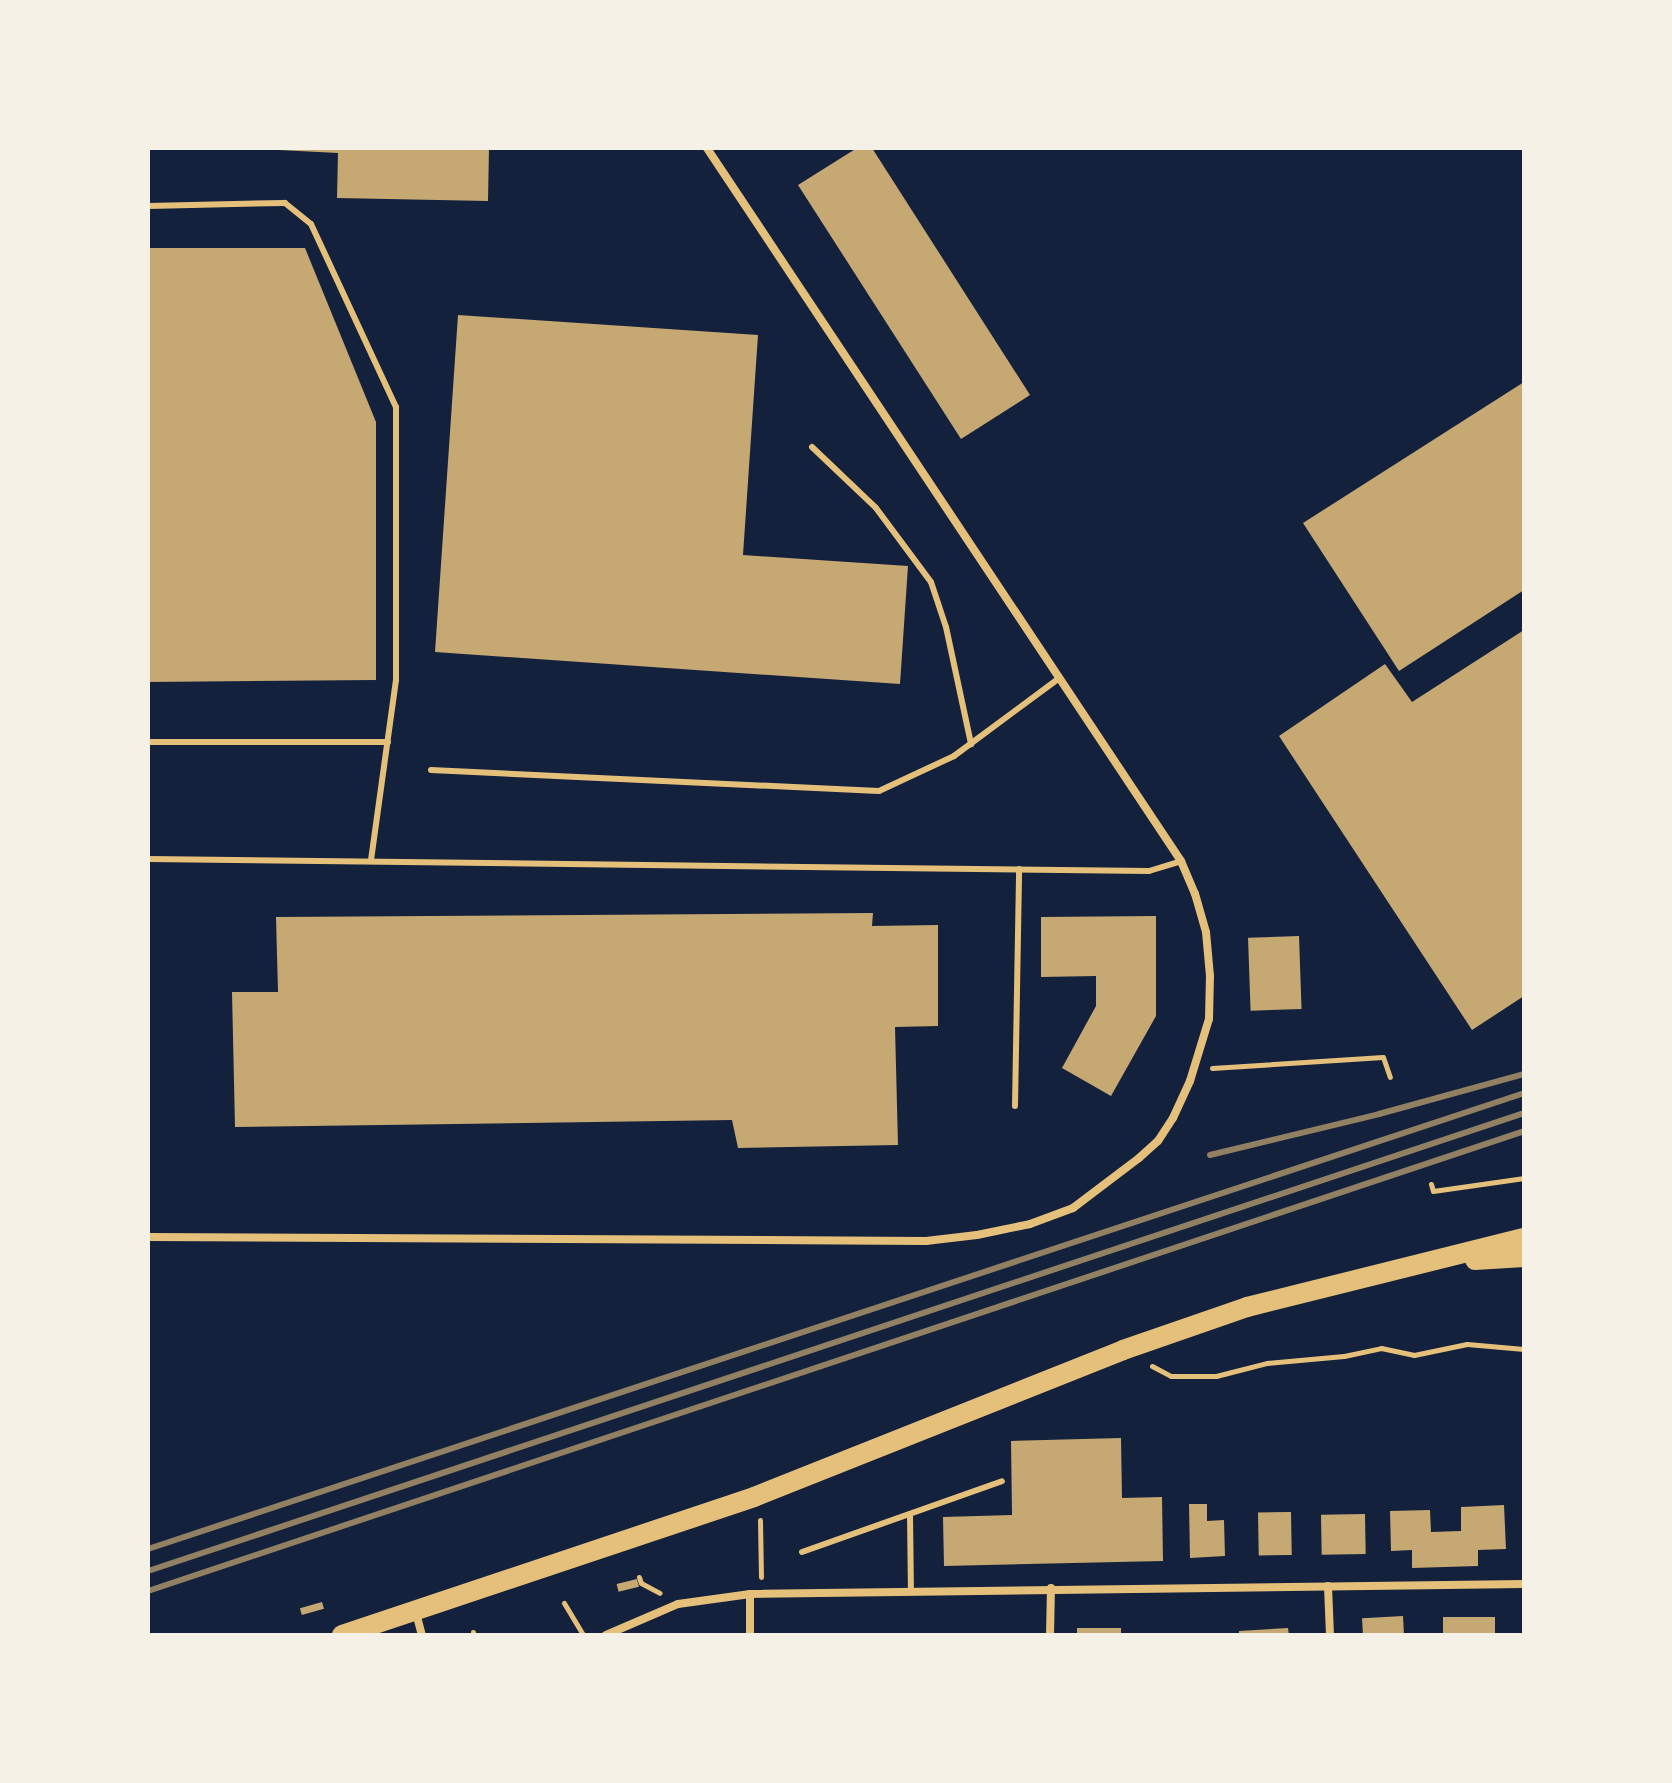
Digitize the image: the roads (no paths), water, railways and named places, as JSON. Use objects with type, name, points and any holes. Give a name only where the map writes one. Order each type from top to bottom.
[{"type":"main road","points":[[342,1635],[372,1631],[415,1611],[754,1497],[1123,1350],[1247,1307],[1524,1238]]},
{"type":"main road","points":[[1407,1266],[1524,1257]]},
{"type":"street","points":[[148,1237],[926,1241],[1030,1224],[1073,1208],[1111,1183],[1158,1141],[1190,1081],[1209,1019],[1210,976],[1206,932],[1181,861],[707,148]]},
{"type":"street","points":[[606,1635],[678,1604],[750,1594],[1524,1584]]},
{"type":"street","points":[[1328,1586],[1330,1635]]},
{"type":"street","points":[[1050,1635],[1051,1588]]},
{"type":"street","points":[[750,1594],[750,1635]]},
{"type":"street","points":[[415,1611],[422,1635]]},
{"type":"lane","points":[[148,206],[285,203],[311,224],[396,407],[396,680],[371,860]]},
{"type":"lane","points":[[812,447],[876,508],[931,582],[946,627],[971,744]]},
{"type":"lane","points":[[431,770],[879,791],[954,756],[1058,679]]},
{"type":"lane","points":[[148,742],[388,742]]},
{"type":"lane","points":[[148,859],[1149,871],[1181,861]]},
{"type":"lane","points":[[1015,1106],[1019,869]]},
{"type":"lane","points":[[802,1552],[1002,1481]]},
{"type":"lane","points":[[910,1514],[911,1591]]},
{"type":"railway","points":[[1210,1155],[1379,1114],[1524,1074]]},
{"type":"railway","points":[[148,1549],[1524,1093]]},
{"type":"railway","points":[[148,1571],[1524,1113]]},
{"type":"railway","points":[[148,1591],[1524,1131]]}]
